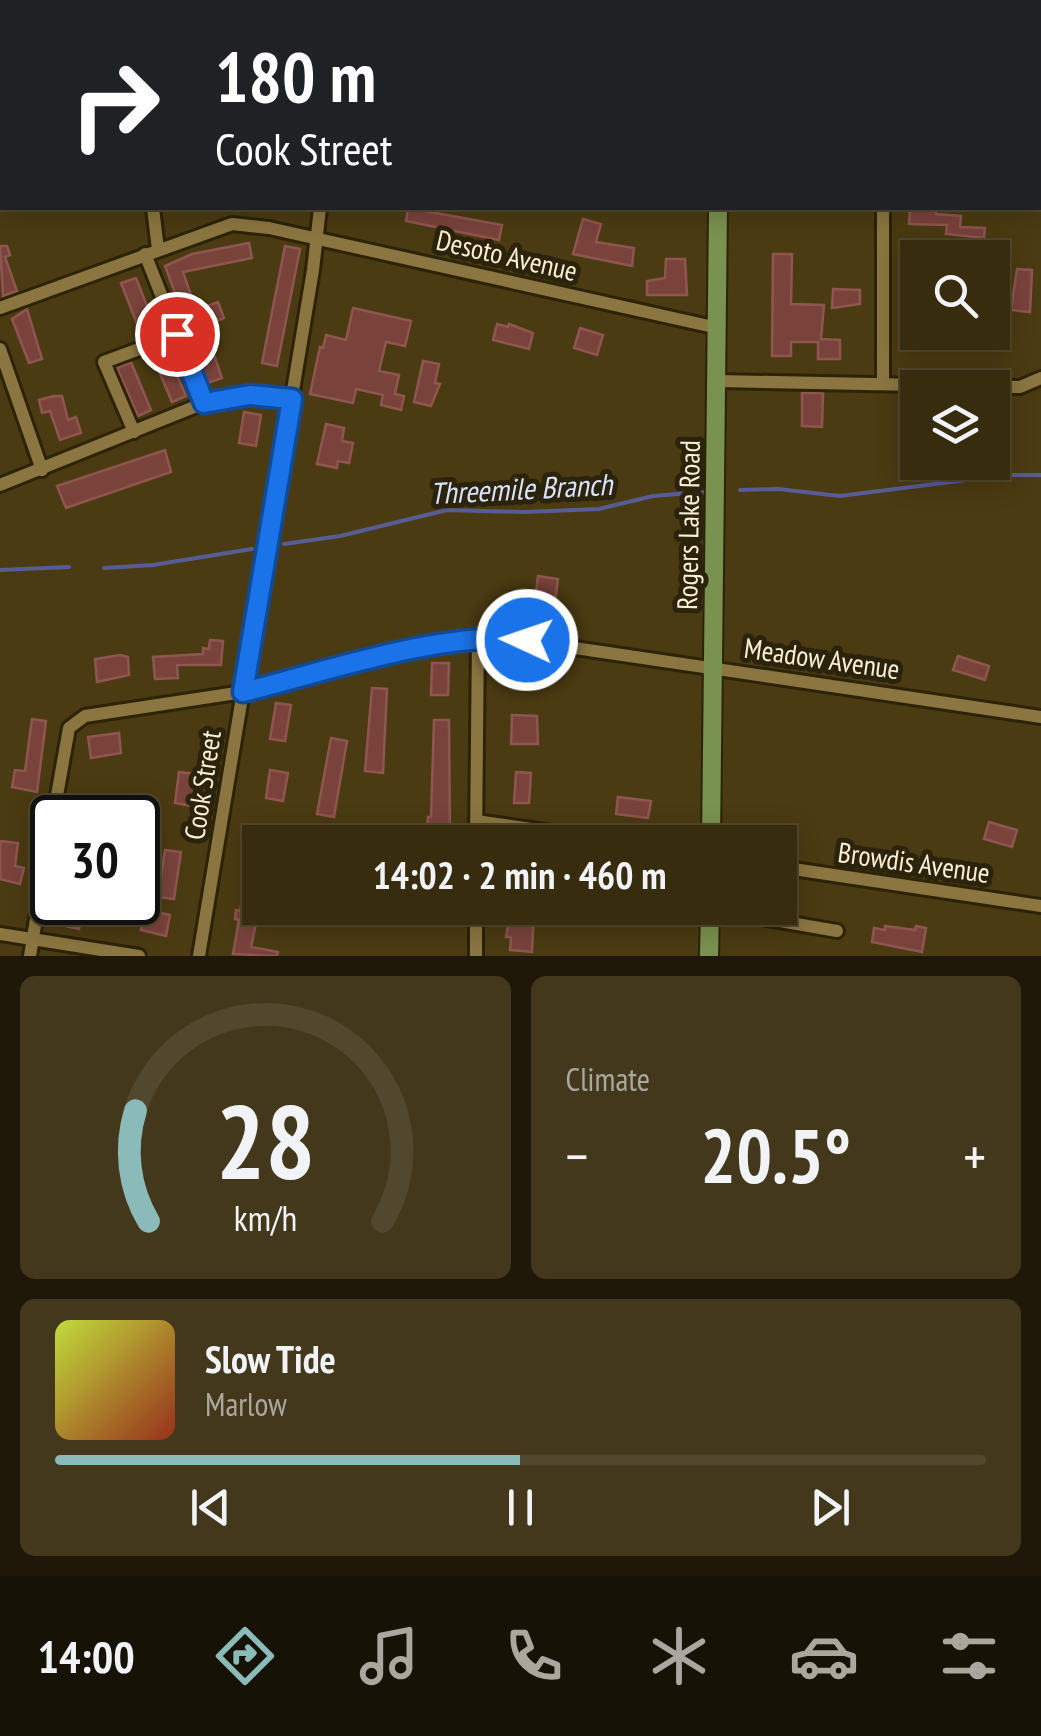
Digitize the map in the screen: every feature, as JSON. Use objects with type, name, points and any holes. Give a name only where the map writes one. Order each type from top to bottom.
[{"type":"main road","name":"Rogers Lake Road","points":[[711,825],[718,210]]},
{"type":"main road","points":[[709,956],[710,925]]},
{"type":"street","points":[[153,210],[152,251],[177,334],[204,403]]},
{"type":"street","name":"Cook Street","points":[[198,956],[320,210]]},
{"type":"street","points":[[883,210],[883,383]]},
{"type":"street","name":"Desoto Avenue","points":[[0,308],[232,224],[318,238],[718,328]]},
{"type":"street","points":[[134,432],[104,362],[177,334]]},
{"type":"street","points":[[0,349],[42,470]]},
{"type":"street","points":[[718,380],[1020,387],[1040,379]]},
{"type":"street","points":[[0,486],[204,403],[250,395],[292,399]]},
{"type":"street","points":[[476,825],[478,637]]},
{"type":"street","name":"Meadow Avenue","points":[[57,795],[69,728],[85,716],[243,692],[478,637],[560,644],[1041,717]]},
{"type":"street","points":[[476,820],[509,825]]},
{"type":"street","name":"Browdis Avenue","points":[[797,870],[1041,906]]},
{"type":"street","points":[[797,923],[836,930]]},
{"type":"street","points":[[30,956],[35,925]]},
{"type":"street","points":[[476,925],[476,956]]},
{"type":"street","points":[[0,934],[139,956]]},
{"type":"building","points":[[408,210],[419,210],[502,225],[499,240],[406,221]]},
{"type":"building","points":[[910,210],[936,210],[936,214],[961,216],[960,227],[985,228],[984,238],[946,234],[947,225],[909,224]]},
{"type":"building","points":[[583,219],[601,224],[596,242],[634,248],[632,266],[573,254]]},
{"type":"building","points":[[249,243],[252,258],[183,272],[196,310],[218,302],[224,318],[204,326],[222,378],[208,383],[165,266],[192,254]]},
{"type":"building","points":[[0,246],[7,246],[10,255],[5,257],[17,291],[3,296]]},
{"type":"building","points":[[285,246],[300,249],[277,366],[262,363]]},
{"type":"building","points":[[773,254],[792,254],[791,304],[824,305],[821,339],[840,340],[840,359],[818,359],[818,342],[791,342],[791,356],[772,356]]},
{"type":"building","points":[[666,259],[685,259],[687,295],[647,295],[647,281],[665,278]]},
{"type":"building","points":[[1017,269],[1032,270],[1030,312],[1011,310]]},
{"type":"building","points":[[136,278],[157,332],[142,337],[121,283]]},
{"type":"building","points":[[833,289],[860,290],[860,304],[832,308]]},
{"type":"building","points":[[353,308],[411,321],[405,346],[386,342],[379,371],[399,375],[395,394],[404,396],[401,410],[381,405],[383,395],[356,389],[353,403],[310,394],[326,335],[346,340]]},
{"type":"building","points":[[27,309],[42,359],[29,363],[12,319]]},
{"type":"building","points":[[497,324],[533,333],[529,349],[493,340]]},
{"type":"building","points":[[580,328],[603,335],[597,355],[574,348]]},
{"type":"building","points":[[166,350],[186,396],[172,402],[152,355]]},
{"type":"building","points":[[423,361],[439,364],[435,383],[440,384],[431,406],[414,402]]},
{"type":"building","points":[[131,362],[151,410],[138,416],[117,368]]},
{"type":"building","points":[[802,393],[823,393],[822,427],[802,426]]},
{"type":"building","points":[[62,396],[68,420],[76,417],[81,433],[60,440],[50,411],[42,413],[39,400]]},
{"type":"building","points":[[244,412],[261,415],[256,446],[239,443]]},
{"type":"building","points":[[326,424],[344,428],[342,441],[353,443],[349,463],[338,461],[337,468],[317,464]]},
{"type":"building","points":[[165,450],[171,472],[66,508],[57,486]]},
{"type":"building","points":[[538,576],[558,579],[555,602],[535,600]]},
{"type":"building","points":[[210,640],[223,641],[221,665],[177,665],[178,678],[155,679],[153,657],[203,654],[203,648],[209,649]]},
{"type":"building","points":[[958,656],[989,666],[985,680],[953,670]]},
{"type":"building","points":[[128,657],[129,675],[97,682],[95,659]]},
{"type":"building","points":[[432,663],[449,663],[448,695],[431,695]]},
{"type":"building","points":[[372,688],[387,689],[383,773],[365,771]]},
{"type":"building","points":[[276,703],[291,705],[285,741],[270,739]]},
{"type":"building","points":[[512,715],[537,716],[538,744],[511,744]]},
{"type":"building","points":[[32,719],[46,721],[37,792],[12,787],[15,770],[25,771]]},
{"type":"building","points":[[434,720],[449,720],[450,825],[427,825],[431,817]]},
{"type":"building","points":[[119,733],[121,753],[91,758],[88,737]]},
{"type":"building","points":[[331,738],[347,741],[334,817],[317,814]]},
{"type":"building","points":[[270,770],[288,773],[283,801],[266,798]]},
{"type":"building","points":[[179,772],[196,774],[192,806],[175,803]]},
{"type":"building","points":[[516,772],[531,773],[529,803],[514,803]]},
{"type":"building","points":[[618,797],[651,801],[648,818],[616,814]]},
{"type":"building","points":[[989,822],[1017,830],[1012,847],[984,839]]},
{"type":"building","points":[[0,841],[18,843],[15,866],[24,868],[20,884],[0,879]]},
{"type":"building","points":[[165,850],[181,852],[174,899],[160,897]]},
{"type":"building","points":[[242,900],[242,925],[256,925],[251,947],[278,952],[277,956],[233,954],[239,920],[235,919],[236,910],[240,911]]},
{"type":"building","points":[[160,913],[170,915],[166,936],[141,930],[142,925],[160,925]]},
{"type":"building","points":[[508,925],[533,925],[532,952],[510,950],[511,937],[506,937]]},
{"type":"building","points":[[885,926],[926,928],[922,952],[872,942],[874,928],[885,930]]},
{"type":"waterway","name":"Threemile Branch","points":[[740,490],[778,489],[840,496],[1006,475],[1041,475]]},
{"type":"waterway","name":"Threemile Branch","points":[[284,544],[340,536],[447,510],[599,509],[653,496],[702,492]]},
{"type":"waterway","name":"Threemile Branch","points":[[104,568],[153,565],[252,549]]},
{"type":"waterway","name":"Threemile Branch","points":[[0,570],[69,567]]},
{"type":"route","points":[[177,334],[204,403],[250,395],[292,399],[243,692],[448,642],[494,636],[527,640]]}]
